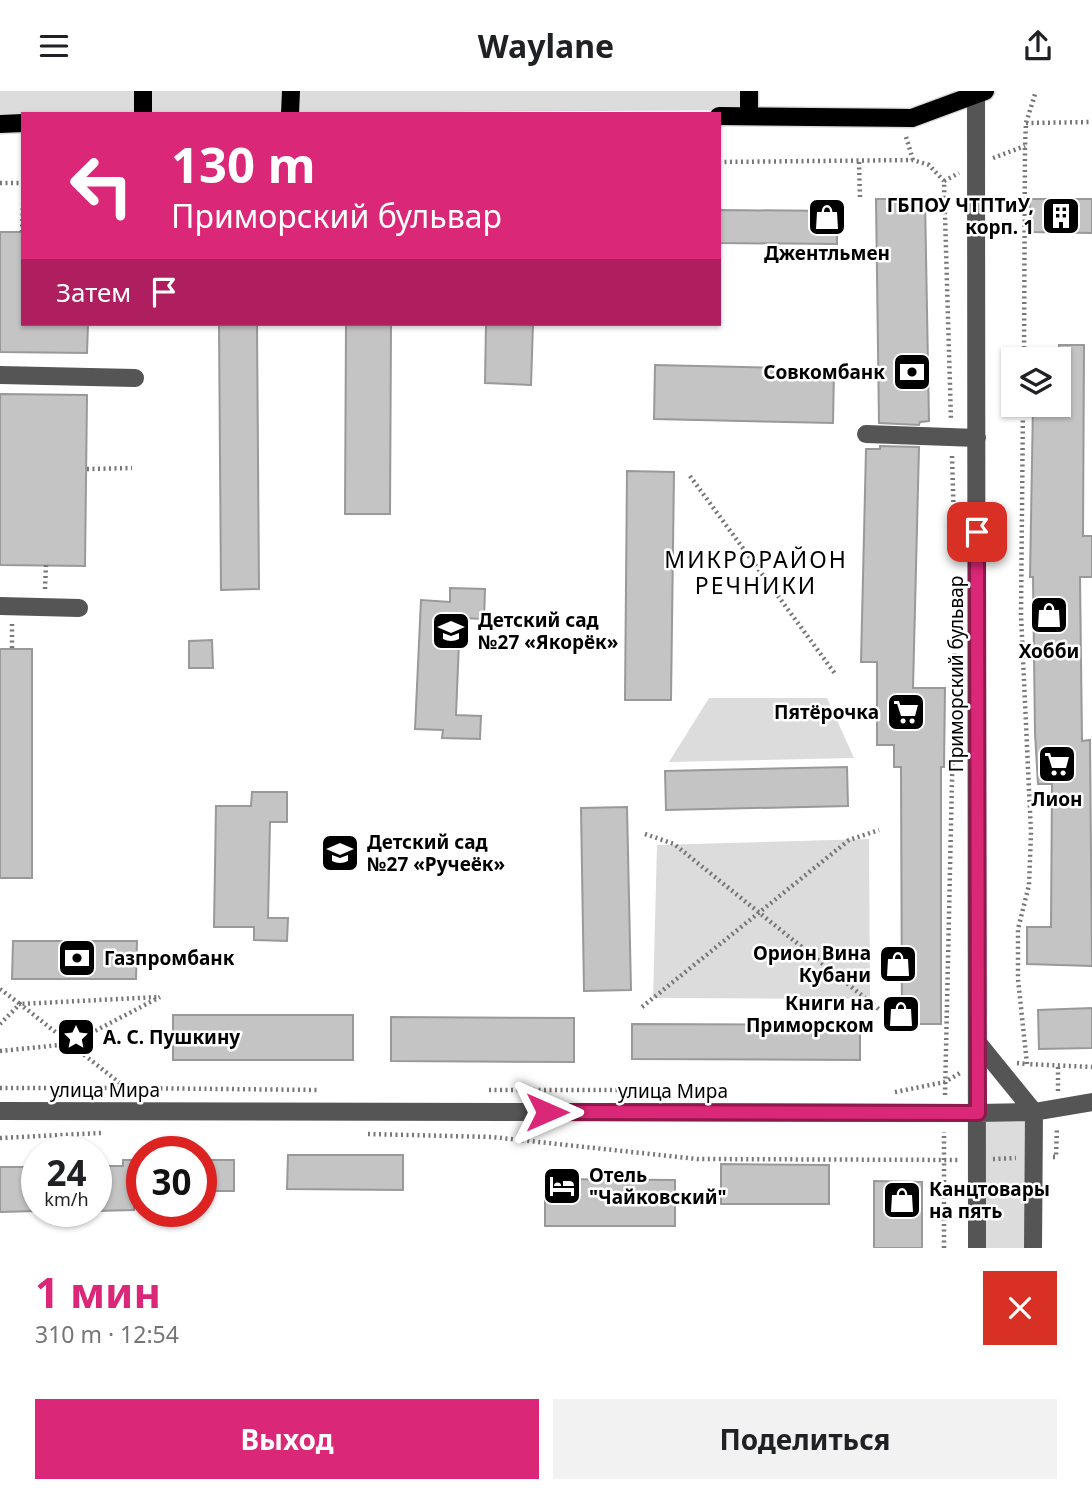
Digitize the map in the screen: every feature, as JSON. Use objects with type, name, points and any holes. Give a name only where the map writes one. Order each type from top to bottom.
[{"type":"main road","points":[[143,91],[143,112]]},
{"type":"main road","points":[[290,112],[291,91]]},
{"type":"main road","points":[[749,115],[750,91]]},
{"type":"main road","points":[[721,116],[912,118],[979,92]]},
{"type":"main road","points":[[0,124],[21,123]]},
{"type":"street","name":"Приморский бульвар","points":[[977,1248],[979,92]]},
{"type":"street","points":[[0,375],[135,378]]},
{"type":"street","points":[[866,433],[977,438]]},
{"type":"street","points":[[0,606],[79,608]]},
{"type":"street","points":[[978,1043],[1034,1112],[1032,1248]]},
{"type":"street","name":"улица Мира","points":[[0,1111],[978,1113],[1034,1112],[1092,1102]]},
{"type":"path","points":[[1024,347],[1026,123],[1036,99],[1036,91]]},
{"type":"path","points":[[1026,123],[1092,122]]},
{"type":"path","points":[[721,162],[913,160],[929,165],[944,181],[955,562]]},
{"type":"path","points":[[859,162],[860,198]]},
{"type":"path","points":[[0,183],[21,183]]},
{"type":"path","points":[[1023,417],[1021,615],[1031,833],[1029,885],[1018,929],[1018,979],[1023,1035],[1027,1064],[1092,1067]]},
{"type":"path","points":[[87,469],[132,468]]},
{"type":"path","points":[[690,476],[836,675]]},
{"type":"path","points":[[944,1248],[955,631]]},
{"type":"path","points":[[642,1007],[849,840],[879,830]]},
{"type":"path","points":[[645,834],[674,844],[880,1010]]},
{"type":"path","points":[[0,989],[126,1088]]},
{"type":"path","points":[[0,1024],[20,1004],[160,996],[70,1044],[0,1051]]},
{"type":"path","points":[[882,1094],[945,1082]]},
{"type":"path","points":[[0,1088],[321,1090]]},
{"type":"path","points":[[482,1090],[655,1090]]},
{"type":"path","points":[[0,1138],[110,1133]]},
{"type":"path","points":[[359,1133],[492,1137],[697,1159],[944,1161],[1056,1157]]},
{"type":"shaded area","points":[[0,91],[138,91],[138,112],[21,112],[21,117],[0,117]]},
{"type":"shaded area","points":[[148,91],[285,91],[284,112],[147,112]]},
{"type":"shaded area","points":[[294,91],[745,91],[745,110],[293,112]]},
{"type":"shaded area","points":[[709,698],[827,698],[854,758],[669,762]]},
{"type":"shaded area","points":[[869,839],[870,999],[653,998],[657,845]]},
{"type":"shaded area","points":[[1034,1112],[1033,1248],[977,1248],[978,1113]]},
{"type":"building","points":[[876,199],[925,199],[929,421],[920,422],[919,425],[879,423]]},
{"type":"building","name":"ГБПОУ ЧТПТиУ, корп. 1","points":[[1030,199],[1092,199],[1092,233],[1029,232]]},
{"type":"building","points":[[721,210],[837,211],[837,244],[721,243]]},
{"type":"building","points":[[0,232],[21,232],[21,326],[88,326],[87,353],[0,352]]},
{"type":"building","points":[[219,326],[257,326],[259,589],[221,590]]},
{"type":"building","points":[[346,326],[391,326],[390,514],[345,514]]},
{"type":"building","points":[[486,326],[533,326],[531,385],[485,383]]},
{"type":"building","points":[[1084,345],[1083,536],[1092,536],[1092,577],[1080,577],[1082,741],[1090,740],[1092,966],[1027,964],[1027,927],[1051,927],[1052,784],[1038,784],[1035,733],[1033,577],[1030,577],[1033,417],[1071,417],[1071,347],[1059,347]]},
{"type":"building","points":[[655,365],[834,369],[833,423],[654,419]]},
{"type":"building","points":[[0,394],[87,395],[85,566],[0,565]]},
{"type":"building","points":[[880,446],[919,447],[913,688],[945,688],[944,767],[941,767],[941,1024],[902,1024],[901,767],[894,767],[894,745],[877,745],[877,662],[861,662],[866,449],[880,449]]},
{"type":"building","points":[[627,471],[674,472],[671,700],[625,700]]},
{"type":"building","points":[[450,588],[485,589],[484,619],[460,618],[456,715],[481,716],[480,739],[442,738],[443,730],[415,729],[421,600],[450,602]]},
{"type":"building","points":[[212,640],[213,668],[189,668],[189,641]]},
{"type":"building","points":[[0,649],[32,649],[32,878],[0,878]]},
{"type":"building","points":[[847,767],[848,806],[666,810],[665,771]]},
{"type":"building","points":[[252,792],[287,792],[287,822],[270,822],[268,918],[288,918],[287,941],[254,940],[254,927],[214,927],[216,806],[251,806]]},
{"type":"building","points":[[627,807],[631,990],[584,991],[581,808]]},
{"type":"building","points":[[13,941],[137,941],[136,979],[12,979]]},
{"type":"building","points":[[1092,1008],[1092,1048],[1039,1049],[1038,1010]]},
{"type":"building","points":[[173,1015],[353,1015],[353,1060],[173,1060]]},
{"type":"building","points":[[391,1017],[574,1018],[574,1062],[391,1061]]},
{"type":"building","points":[[632,1024],[860,1025],[860,1060],[632,1059]]},
{"type":"building","points":[[288,1155],[403,1155],[403,1190],[287,1189]]},
{"type":"building","points":[[123,1160],[126,1160],[126,1210],[112,1211],[112,1166],[123,1166]]},
{"type":"building","points":[[217,1160],[234,1160],[234,1191],[217,1191]]},
{"type":"building","points":[[721,1164],[829,1165],[829,1204],[721,1204]]},
{"type":"building","points":[[0,1167],[21,1167],[21,1211],[0,1212]]},
{"type":"building","points":[[545,1179],[675,1180],[675,1226],[545,1226]]},
{"type":"building","points":[[874,1181],[922,1182],[922,1248],[874,1248]]},
{"type":"place","name":"ГБПОУ ЧТПТиУ, корп. 1","points":[[1061,216]]},
{"type":"place","name":"Джентльмен","points":[[827,217]]},
{"type":"place","name":"Совкомбанк","points":[[912,372]]},
{"type":"place","name":"Хобби","points":[[1049,615]]},
{"type":"place","name":"Детский сад №27 «Якорёк»","points":[[451,631]]},
{"type":"place","name":"Пятёрочка","points":[[906,712]]},
{"type":"place","name":"Лион","points":[[1057,764]]},
{"type":"place","name":"Детский сад №27 «Ручеёк»","points":[[340,853]]},
{"type":"place","name":"Газпромбанк","points":[[77,958]]},
{"type":"place","name":"Орион Вина Кубани","points":[[898,964]]},
{"type":"place","name":"Книги на Приморском","points":[[901,1014]]},
{"type":"place","name":"А. С. Пушкину","points":[[76,1037]]},
{"type":"place","name":"Отель \"Чайковский\"","points":[[562,1186]]},
{"type":"place","name":"Канцтовары на пять","points":[[902,1200]]},
{"type":"district","name":"МИКРОРАЙОН РЕЧНИКИ","points":[[756,572]]},
{"type":"route","points":[[547,1112],[978,1113],[977,532]]}]
